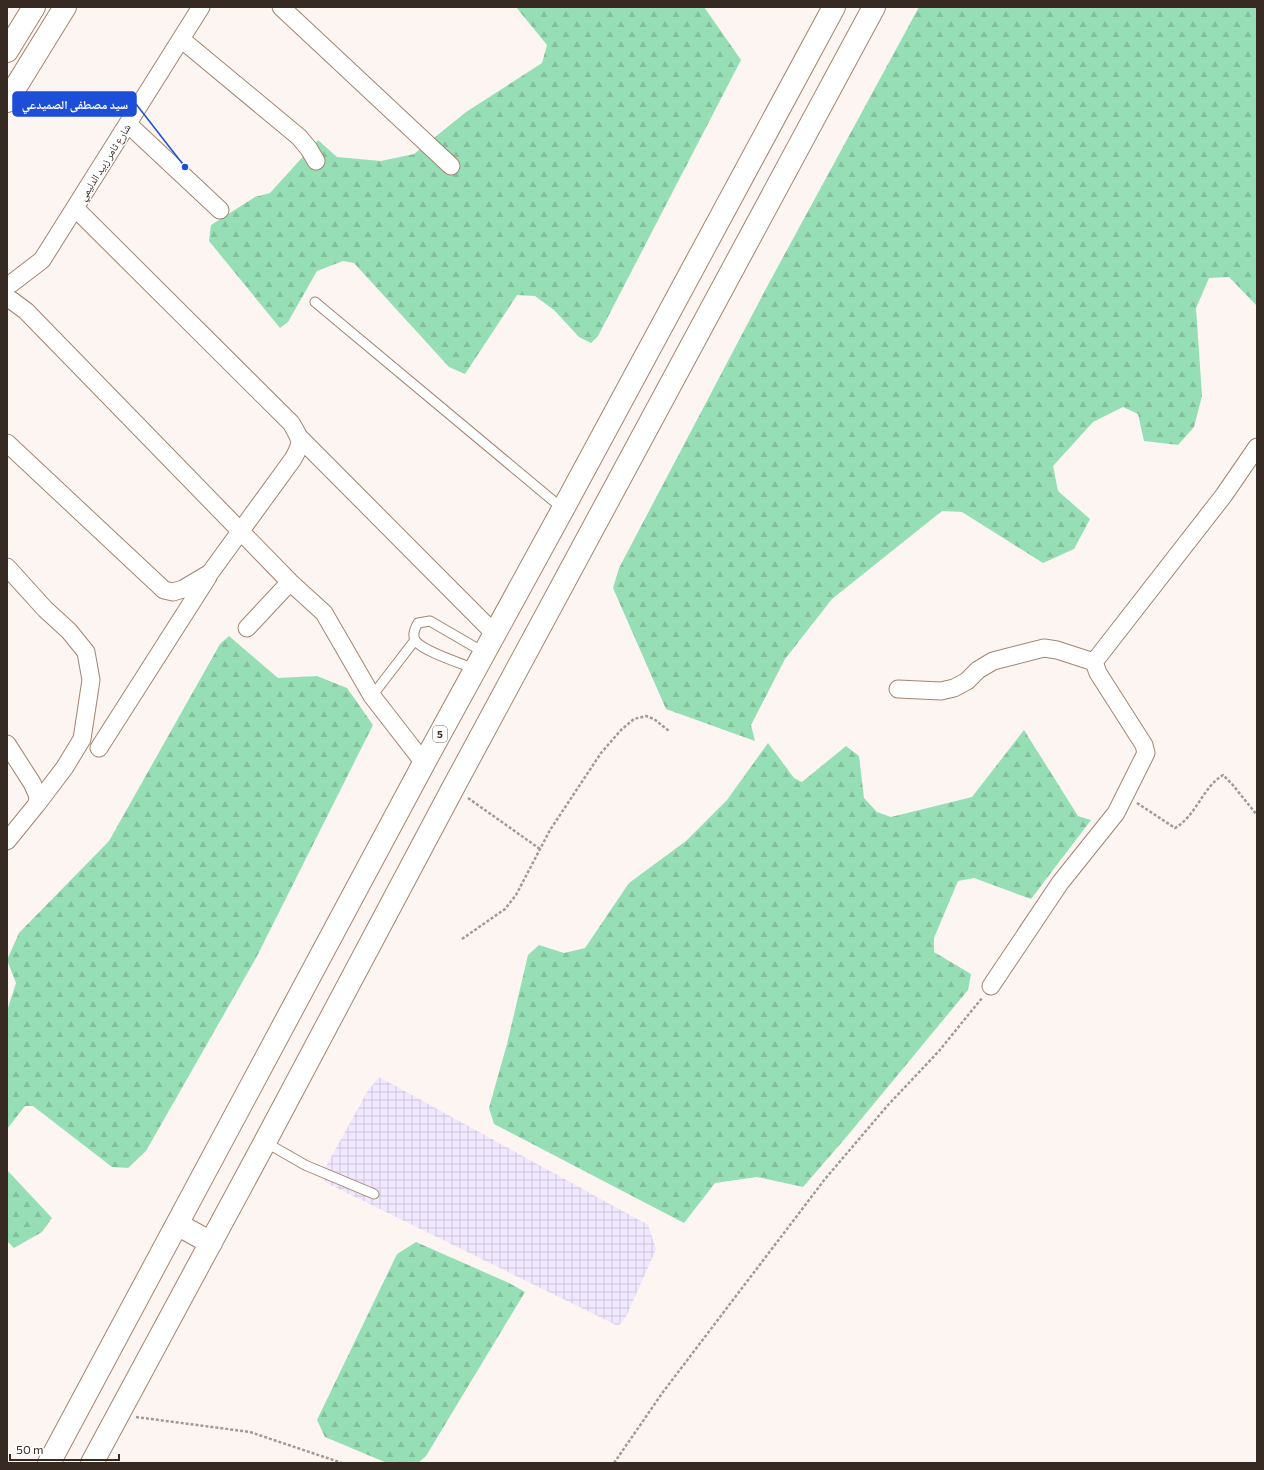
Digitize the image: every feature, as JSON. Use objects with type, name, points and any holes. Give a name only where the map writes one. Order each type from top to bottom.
[{"type":"main road","points":[[7,51],[34,7]]},
{"type":"main road","points":[[7,101],[65,7]]},
{"type":"main road","points":[[92,1463],[453,788],[870,14],[835,7]]},
{"type":"main road","name":"5","points":[[49,1463],[424,763],[835,7]]},
{"type":"main road","points":[[177,1224],[211,1243]]},
{"type":"street","name":"شارع ثامر زبيد الدليمي","points":[[7,285],[12,283],[42,260],[201,7]]},
{"type":"street","points":[[281,7],[451,166]]},
{"type":"street","points":[[181,39],[299,137],[309,149],[316,161]]},
{"type":"street","points":[[128,124],[220,210]]},
{"type":"street","points":[[76,208],[291,423],[299,437],[485,652]]},
{"type":"street","points":[[7,297],[26,311],[290,582],[324,613],[372,696],[424,763]]},
{"type":"street","points":[[99,748],[210,573],[293,459],[300,448],[299,437]]},
{"type":"street","points":[[7,443],[164,590],[173,592],[183,589],[210,573]]},
{"type":"street","points":[[1094,662],[1224,495],[1257,447]]},
{"type":"street","points":[[7,567],[45,609],[69,631],[86,652],[91,680],[82,738],[65,767],[7,841]]},
{"type":"street","points":[[247,628],[290,582]]},
{"type":"street","points":[[898,690],[941,691],[954,688],[993,661],[1044,648],[1057,650],[1094,662]]},
{"type":"street","points":[[991,986],[1060,883],[1116,813],[1146,753],[1144,745],[1098,674],[1094,662]]},
{"type":"street","points":[[7,744],[32,783],[38,796],[37,804]]},
{"type":"lane","points":[[315,302],[563,509]]},
{"type":"lane","points":[[430,621],[485,652],[424,648],[415,640],[414,630],[418,623],[430,621]]},
{"type":"lane","points":[[372,696],[415,640]]},
{"type":"lane","points":[[265,1142],[305,1165],[374,1194]]},
{"type":"path","points":[[462,939],[505,909],[516,895],[550,830],[601,753],[621,730],[634,719],[646,716],[654,719],[669,731]]},
{"type":"path","points":[[1124,795],[1175,828],[1185,822],[1215,780],[1223,775],[1257,816]]},
{"type":"path","points":[[453,788],[540,849]]},
{"type":"path","points":[[614,1463],[663,1392],[825,1179],[888,1105],[939,1051],[991,986]]},
{"type":"path","points":[[118,1415],[250,1432],[342,1463]]},
{"type":"shaded area","points":[[379,1077],[648,1225],[656,1249],[626,1317],[618,1326],[325,1182],[324,1170],[367,1092]]},
{"type":"green space","points":[[516,7],[704,7],[741,60],[598,336],[591,343],[579,337],[554,310],[535,296],[517,295],[465,374],[449,367],[354,263],[343,261],[317,271],[288,322],[280,328],[209,241],[211,225],[255,197],[270,193],[318,140],[337,157],[381,161],[414,154],[466,112],[542,63],[547,45]]},
{"type":"green space","points":[[919,7],[1257,7],[1257,306],[1229,277],[1209,278],[1196,308],[1202,396],[1194,427],[1178,445],[1144,441],[1138,414],[1123,407],[1093,422],[1053,466],[1058,491],[1090,519],[1074,549],[1043,563],[962,512],[942,511],[832,599],[785,659],[751,725],[755,741],[666,709],[613,588],[619,568],[769,283]]},
{"type":"green space","points":[[229,636],[278,678],[317,676],[347,688],[373,725],[256,958],[146,1151],[128,1168],[112,1167],[33,1106],[25,1106],[7,1129],[7,1011],[16,983],[7,960],[19,933],[109,841],[220,644]]},
{"type":"green space","points":[[1024,730],[1078,816],[1091,820],[1031,899],[974,878],[958,881],[934,938],[934,952],[971,974],[968,990],[803,1187],[757,1177],[715,1183],[684,1223],[494,1124],[489,1108],[507,1044],[528,955],[539,945],[564,953],[585,948],[629,883],[686,841],[727,800],[768,743],[794,778],[802,782],[846,746],[859,756],[864,798],[877,812],[891,817],[972,797]]},
{"type":"green space","points":[[7,1170],[52,1218],[42,1232],[14,1248],[7,1241]]},
{"type":"green space","points":[[416,1242],[509,1283],[525,1292],[426,1456],[418,1463],[387,1463],[325,1437],[317,1420],[397,1254]]},
{"type":"place","name":"سيد مصطفى الصميدعي","points":[[185,167]]}]
